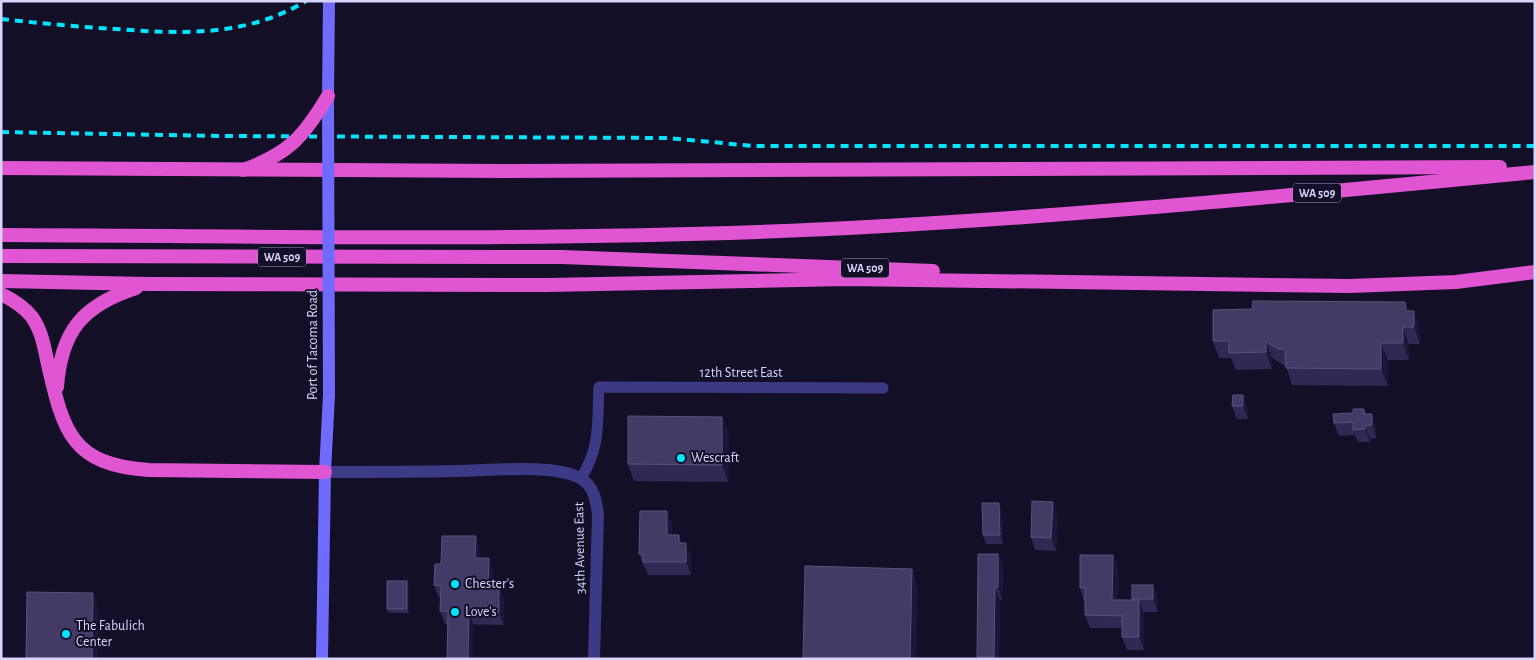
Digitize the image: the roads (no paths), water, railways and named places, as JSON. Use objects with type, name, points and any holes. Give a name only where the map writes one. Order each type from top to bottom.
[{"type":"highway","points":[[243,170],[280,154],[294,142],[313,121],[328,96]]},
{"type":"highway","points":[[1,168],[396,170],[1535,166]]},
{"type":"highway","name":"WA 509","points":[[1,235],[562,236],[758,232],[999,220],[1535,172]]},
{"type":"highway","name":"WA 509","points":[[1,256],[562,257],[794,265],[1168,282],[1380,286],[1456,282],[1535,272]]},
{"type":"highway","points":[[1,281],[148,284],[548,285],[846,279],[1168,282]]},
{"type":"highway","points":[[58,406],[59,370],[67,340],[73,328],[92,308],[104,300],[148,284]]},
{"type":"highway","points":[[1,294],[21,306],[39,329],[64,424],[73,440],[90,455],[108,464],[149,470],[324,472]]},
{"type":"main road","name":"Port of Tacoma Road","points":[[322,659],[324,472],[329,395],[329,1]]},
{"type":"street","name":"12th Street East","points":[[581,478],[592,460],[596,444],[599,387],[883,388]]},
{"type":"street","points":[[324,472],[528,470],[568,474],[581,478]]},
{"type":"street","name":"34th Avenue East","points":[[581,478],[591,486],[596,498],[598,514],[594,659]]},
{"type":"railway","points":[[1,19],[58,25],[189,32],[237,27],[260,21],[283,13],[306,1]]},
{"type":"railway","points":[[1,132],[223,136],[668,138],[754,146],[1535,146]]},
{"type":"place","name":"Wescraft","points":[[681,458]]},
{"type":"place","name":"Chester's","points":[[455,584]]},
{"type":"place","name":"Love's","points":[[455,612]]},
{"type":"place","name":"The Fabulich Center","points":[[66,634]]}]
